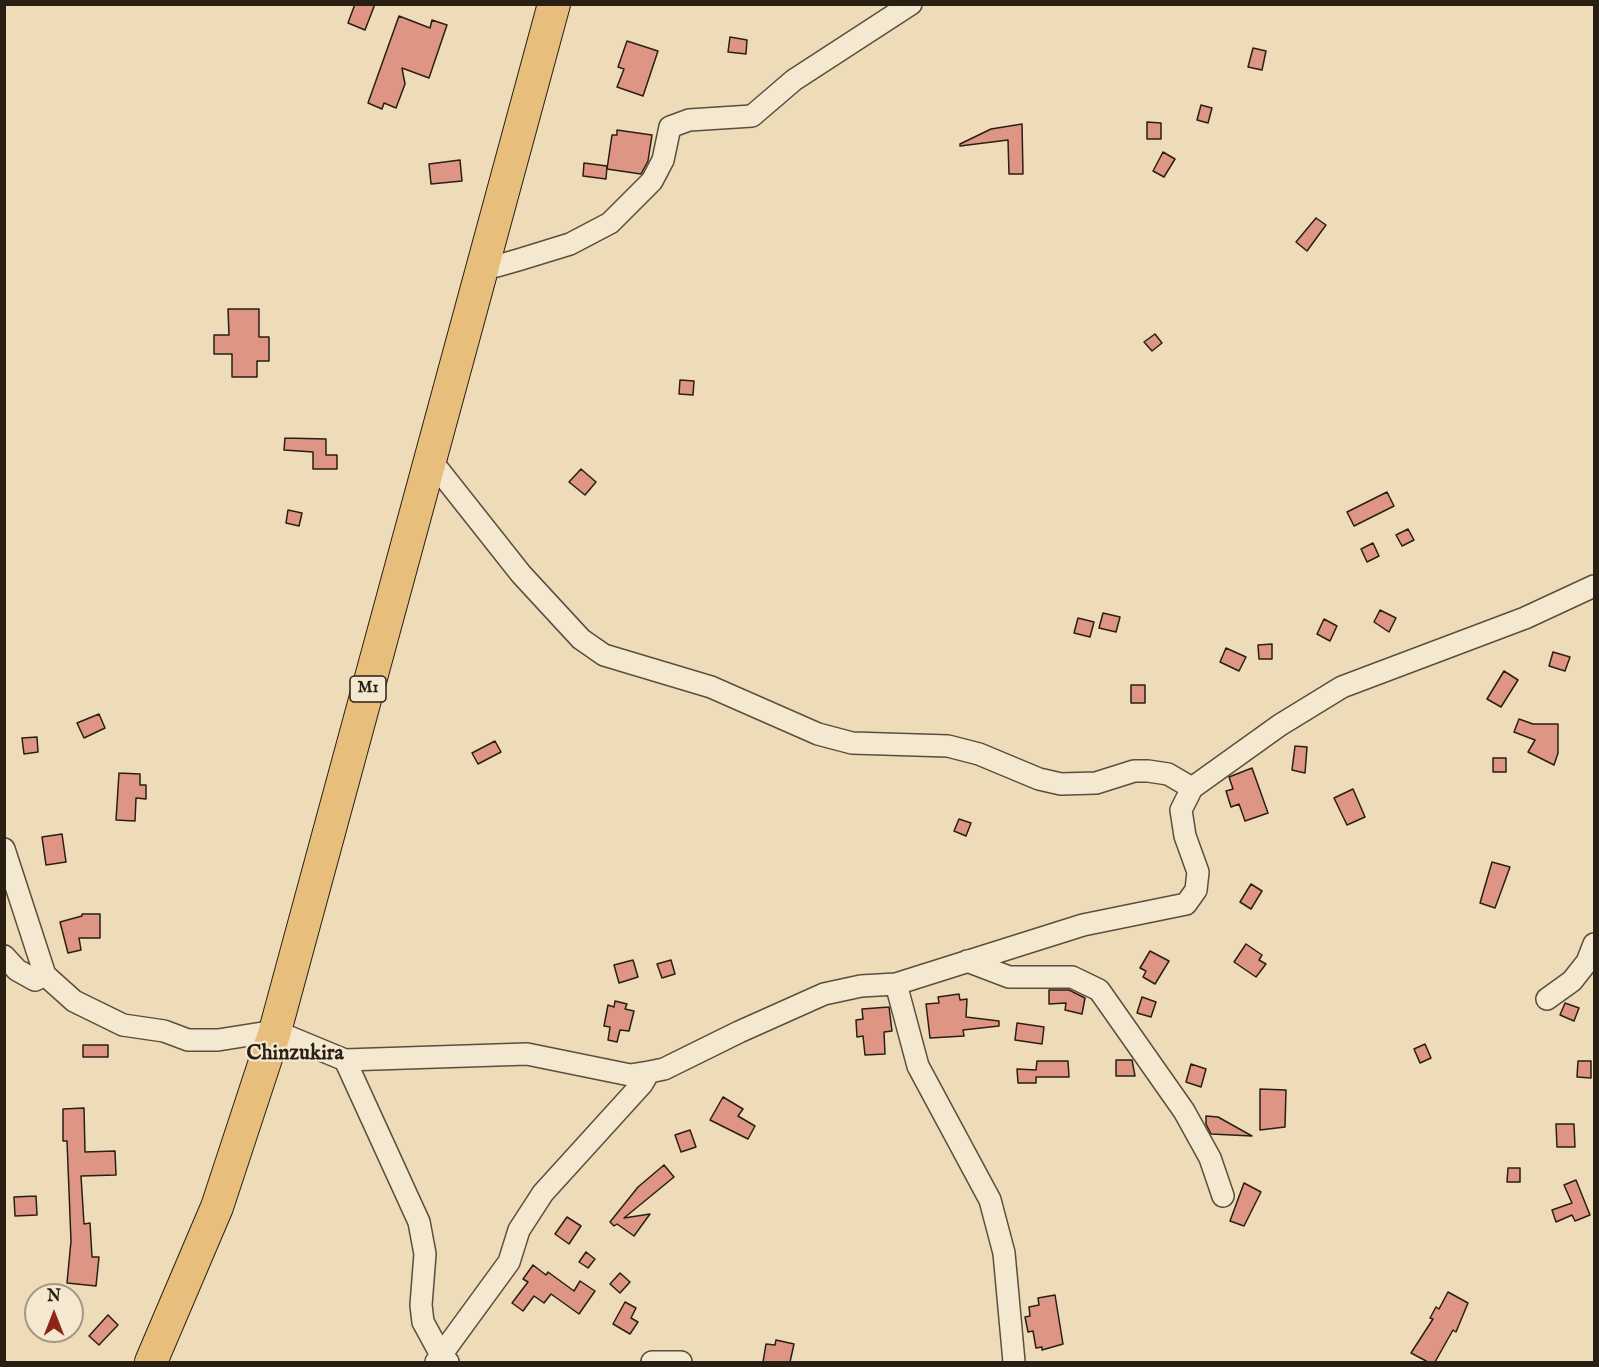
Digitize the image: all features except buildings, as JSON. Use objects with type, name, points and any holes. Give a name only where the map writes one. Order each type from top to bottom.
[{"type":"highway","name":"M1","points":[[151,1362],[217,1207],[275,1031],[554,4]]},
{"type":"street","points":[[484,262],[497,266],[518,261],[570,244],[610,224],[652,181],[663,160],[670,127],[689,120],[752,116],[794,80],[911,4]]},
{"type":"street","points":[[430,459],[521,574],[581,639],[604,655],[711,687],[818,734],[852,742],[948,746],[979,754],[1039,779],[1061,784],[1096,783],[1134,771],[1148,771],[1168,774],[1192,788]]},
{"type":"street","points":[[4,849],[45,975],[74,1001],[123,1025],[164,1032],[188,1040],[218,1040],[275,1031],[345,1060],[527,1054],[630,1075],[649,1072],[664,1069],[739,1032],[825,994],[861,986],[896,984],[1083,925],[1186,904],[1196,890],[1198,872],[1185,836],[1181,810],[1192,788],[1280,725],[1342,687],[1525,618],[1594,586]]},
{"type":"street","points":[[1547,999],[1572,981],[1587,962],[1594,944]]},
{"type":"street","points":[[4,956],[17,970],[35,980],[45,975]]},
{"type":"street","points":[[967,961],[1009,977],[1072,977],[1099,990],[1185,1111],[1209,1158],[1223,1196]]},
{"type":"street","points":[[896,984],[918,1066],[990,1200],[1004,1253],[1014,1362]]},
{"type":"street","points":[[345,1060],[419,1221],[425,1254],[421,1305],[423,1323],[442,1360],[509,1262],[519,1230],[543,1193],[642,1084],[649,1072]]},
{"type":"street","points":[[652,1362],[681,1362]]},
{"type":"district","name":"Chinzukira","points":[[295,1055]]}]
